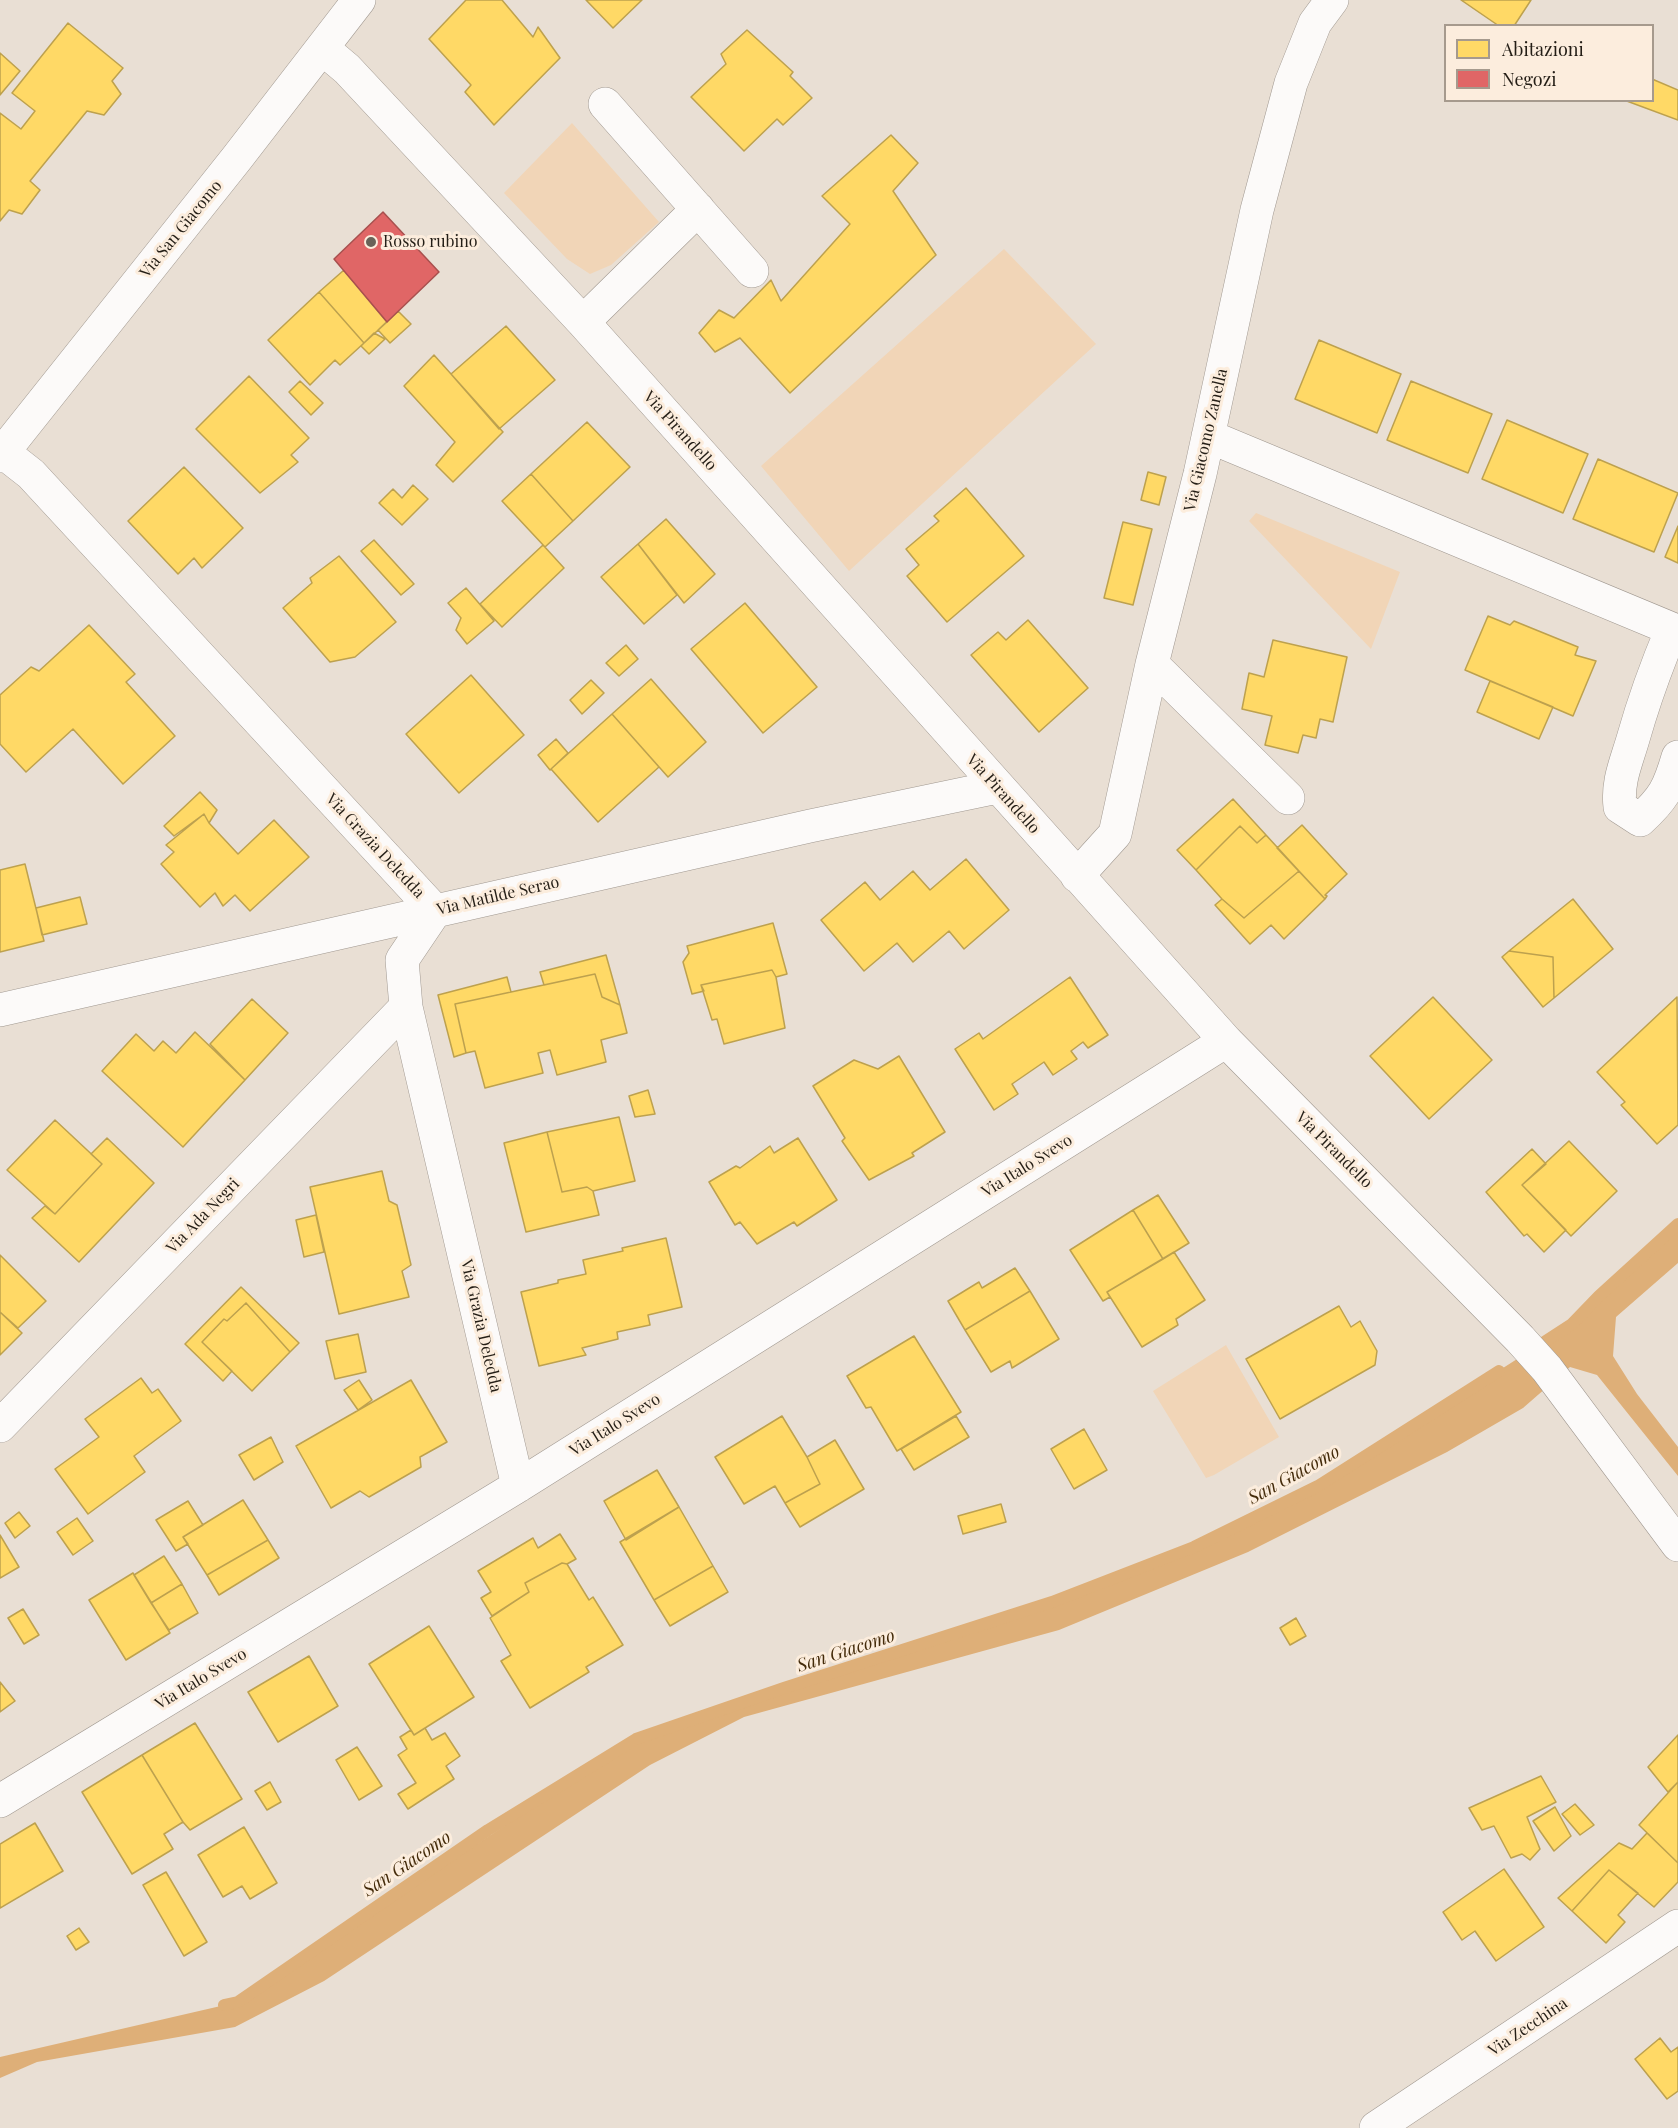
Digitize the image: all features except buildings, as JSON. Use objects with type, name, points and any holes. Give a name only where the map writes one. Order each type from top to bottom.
[{"type":"street","name":"Via San Giacomo","points":[[1,454],[237,159],[359,0]]},
{"type":"street","name":"Via Giacomo Zanella","points":[[1077,876],[1115,834],[1152,664],[1208,436],[1257,210],[1291,82],[1315,23],[1332,0]]},
{"type":"street","name":"Via Pirandello","points":[[321,48],[347,69],[583,322],[1226,1041],[1520,1339],[1547,1369],[1678,1545]]},
{"type":"street","points":[[605,104],[752,271]]},
{"type":"street","points":[[583,322],[698,209]]},
{"type":"street","points":[[1208,436],[1675,631],[1649,684],[1622,772],[1618,791],[1620,807],[1640,820],[1659,803],[1670,784],[1678,757]]},
{"type":"street","name":"Via Grazia Deledda","points":[[1,454],[31,474],[435,911],[402,960],[406,1007],[518,1486]]},
{"type":"street","points":[[1152,664],[1288,798]]},
{"type":"street","name":"Via Matilde Serao","points":[[0,1010],[810,826],[997,787]]},
{"type":"street","name":"Via Ada Negri","points":[[0,1426],[406,1007]]},
{"type":"street","name":"Via Italo Svevo","points":[[0,1801],[518,1486],[1226,1041]]},
{"type":"street","name":"Via Zecchina","points":[[1376,2128],[1678,1926]]},
{"type":"shaded area","points":[[572,123],[659,222],[611,265],[590,274],[567,259],[504,193]]},
{"type":"shaded area","points":[[1004,249],[1096,344],[849,571],[761,466]]},
{"type":"shaded area","points":[[1256,513],[1400,572],[1371,649],[1249,521]]},
{"type":"shaded area","points":[[1678,1225],[1678,1263],[1616,1317],[1613,1356],[1637,1394],[1678,1447],[1678,1476],[1597,1375],[1570,1367],[1523,1408],[1447,1452],[1248,1552],[1059,1630],[744,1717],[650,1765],[324,1981],[235,2027],[37,2062],[0,2078],[0,2057],[238,2002],[636,1739],[784,1688],[1052,1602],[1194,1547],[1318,1486],[1572,1324],[1599,1296]]},
{"type":"shaded area","points":[[1226,1345],[1279,1437],[1206,1478],[1153,1391]]},
{"type":"waterway","name":"San Giacomo","points":[[1532,1350],[1572,1324],[1599,1296],[1678,1224]]},
{"type":"waterway","name":"San Giacomo","points":[[224,2005],[238,2002],[488,1830],[636,1739],[784,1688],[1052,1602],[1194,1547],[1318,1486],[1499,1371]]},
{"type":"place","name":"Rosso rubino","points":[[371,242]]}]
